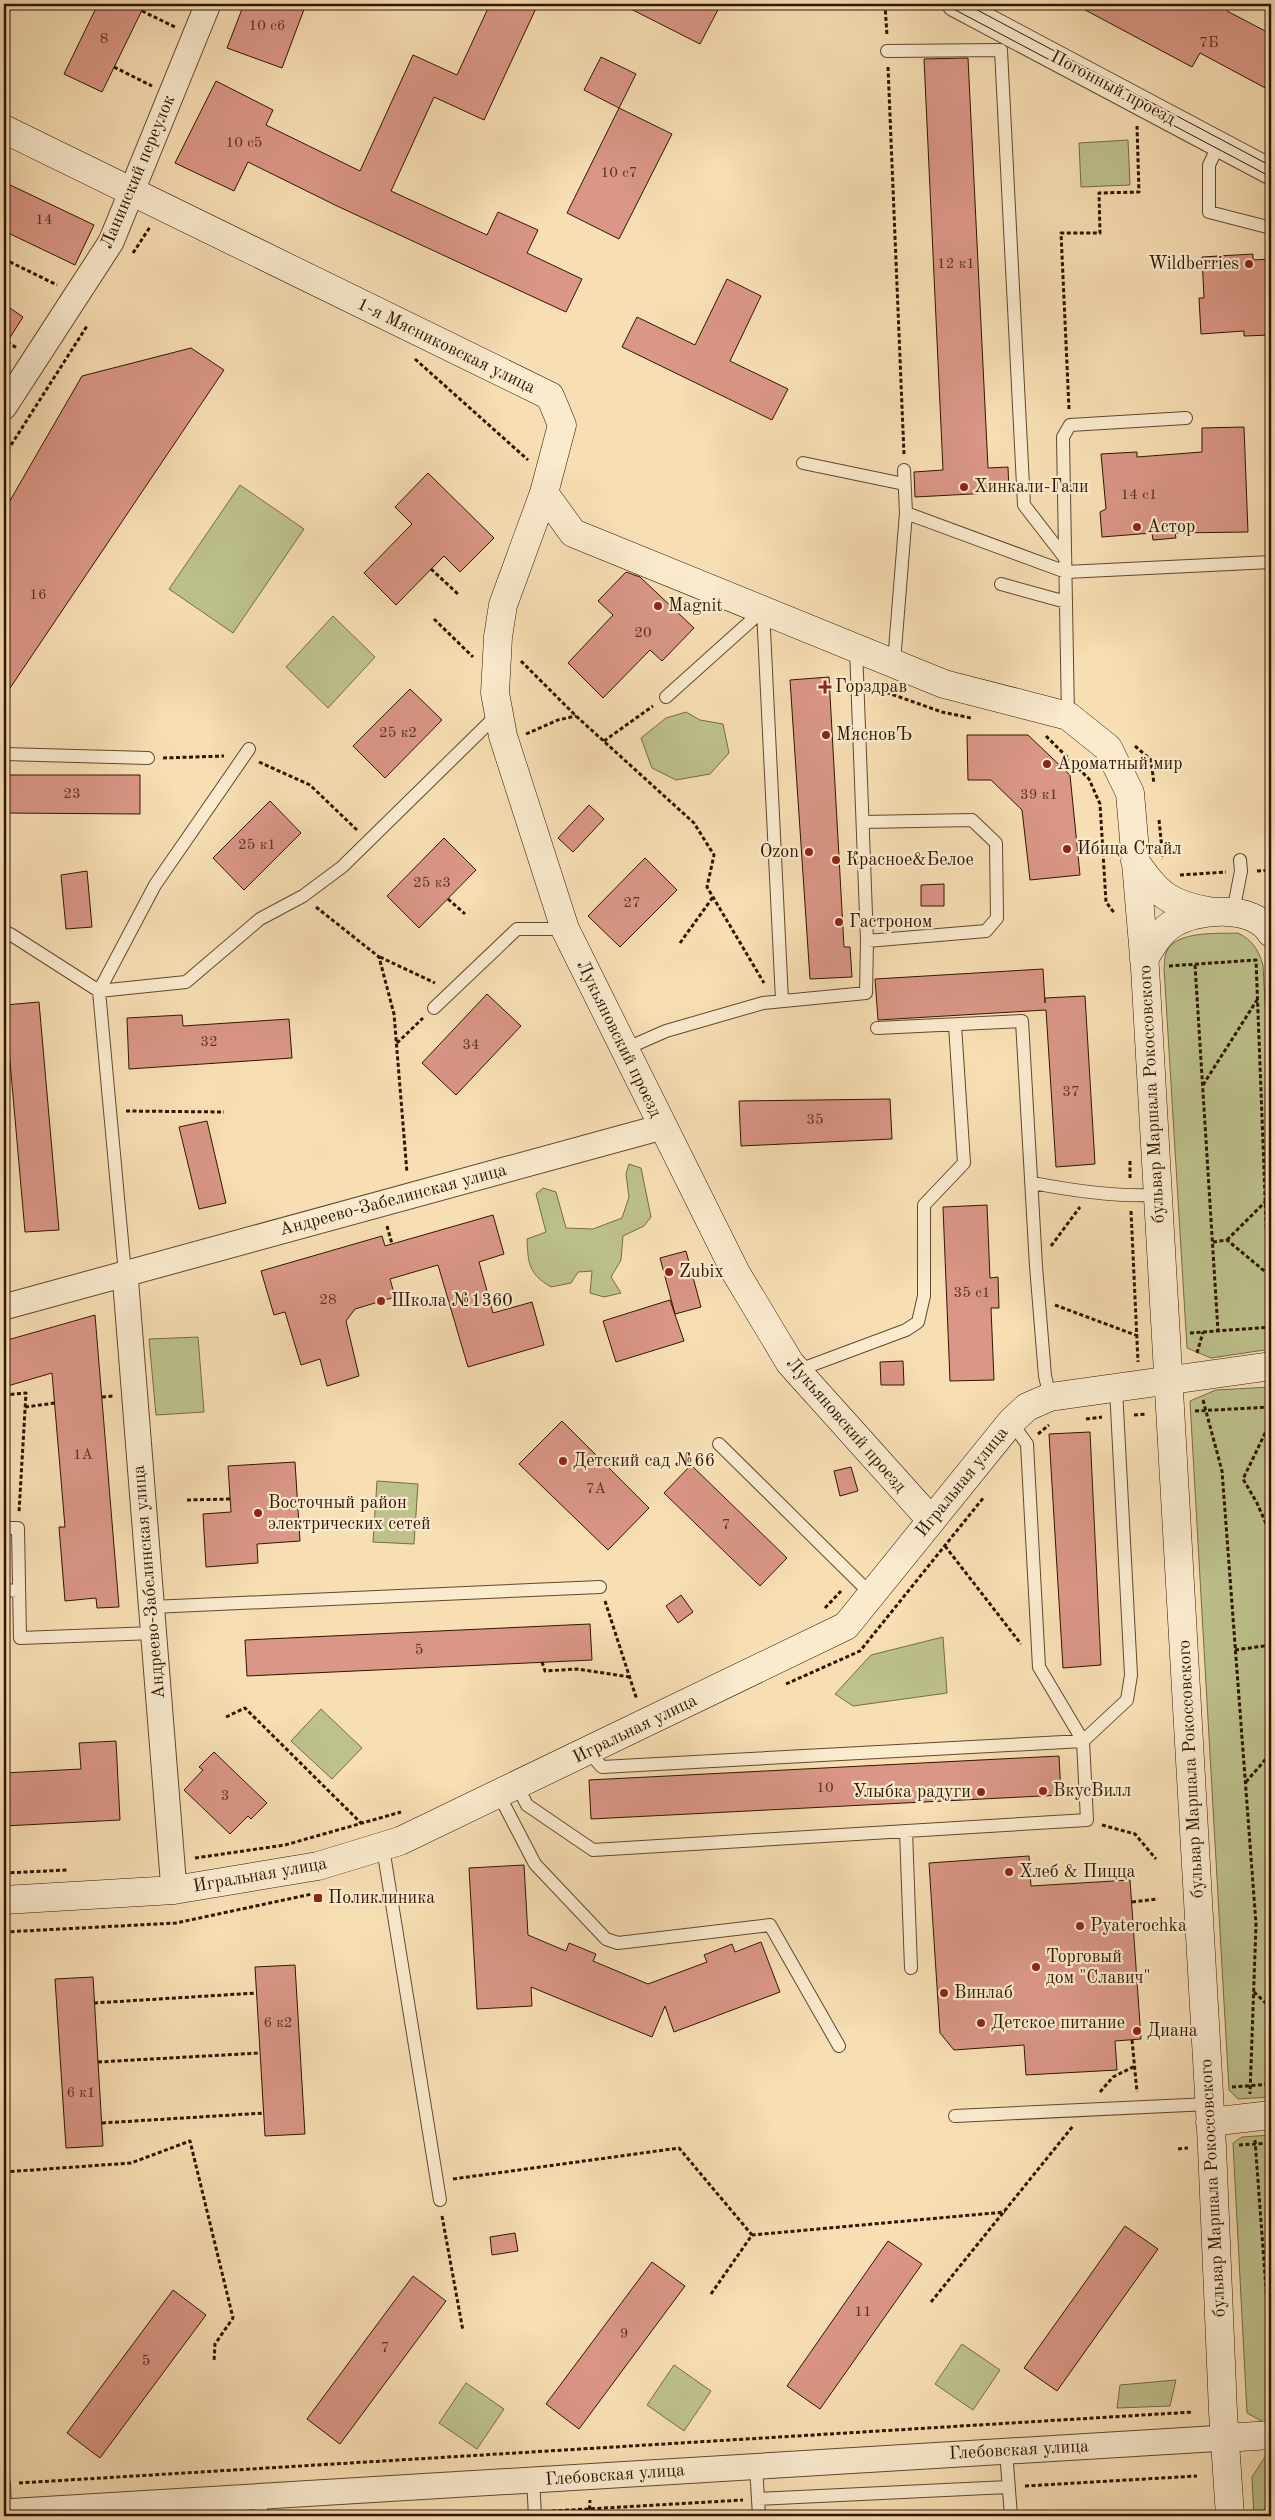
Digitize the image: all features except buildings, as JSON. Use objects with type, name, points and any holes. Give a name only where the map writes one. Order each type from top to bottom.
[{"type":"street","name":"Ланинский переулок","points":[[4,407],[111,242],[208,4]]},
{"type":"street","name":"Погонный проезд","points":[[955,4],[1271,172]]},
{"type":"street","name":"1-я Мясниковская улица","points":[[4,129],[550,396],[562,425],[546,484]]},
{"type":"street","points":[[546,484],[573,533],[894,662],[944,684],[1068,716],[1108,748],[1130,793],[1136,861],[1157,962]]},
{"type":"street","name":"Лукьяновский проезд","points":[[546,484],[503,605],[498,637],[494,693],[500,725],[564,929],[736,1273],[796,1371],[931,1520]]},
{"type":"street","points":[[1136,861],[1150,884],[1173,901],[1258,920],[1271,933]]},
{"type":"street","name":"бульвар Маршала Рокоссовского","points":[[1221,912],[1172,924],[1153,944],[1157,962],[1144,1196],[1168,1381],[1210,2113],[1230,2516]]},
{"type":"street","name":"Андреево-Забелинская улица","points":[[4,1307],[662,1127]]},
{"type":"street","name":"Андреево-Забелинская улица","points":[[125,1274],[174,1890]]},
{"type":"street","points":[[1168,1381],[1271,1366]]},
{"type":"street","name":"Игральная улица","points":[[4,1900],[174,1890],[318,1866],[383,1848],[508,1790],[846,1626],[863,1586],[931,1520],[1011,1422],[1027,1407],[1050,1397],[1168,1381]]},
{"type":"street","points":[[1210,2113],[1262,2116]]},
{"type":"street","points":[[1225,2438],[1271,2435]]},
{"type":"street","name":"Глебовская улица","points":[[5,2512],[261,2506],[533,2480],[1225,2438]]},
{"type":"lane","points":[[887,52],[1001,50],[1024,505],[1065,558]]},
{"type":"lane","points":[[1219,144],[1209,166],[1209,212],[1271,228]]},
{"type":"lane","points":[[1068,716],[1063,437],[1070,424],[1186,418]]},
{"type":"lane","points":[[803,463],[904,484]]},
{"type":"lane","points":[[894,662],[906,513],[904,470]]},
{"type":"lane","points":[[906,513],[1066,572],[1271,562]]},
{"type":"lane","points":[[1000,584],[1066,602]]},
{"type":"lane","points":[[666,697],[763,610]]},
{"type":"lane","points":[[763,610],[782,1000]]},
{"type":"lane","points":[[625,1049],[666,1031],[763,1003],[866,993],[867,942],[856,647]]},
{"type":"lane","points":[[4,934],[10,934],[100,991],[186,982],[260,919],[303,896],[342,866],[500,725]]},
{"type":"lane","points":[[125,1274],[100,991],[155,885],[247,752]]},
{"type":"lane","points":[[4,754],[152,758]]},
{"type":"lane","points":[[863,822],[972,820],[996,843],[997,918],[986,931],[867,942]]},
{"type":"lane","points":[[1221,912],[1241,871],[1240,860]]},
{"type":"lane","points":[[434,1008],[517,929],[564,929]]},
{"type":"lane","points":[[877,1028],[1022,1021],[1033,1183],[1036,1266],[1045,1376],[1050,1397]]},
{"type":"lane","points":[[796,1371],[906,1330],[918,1322],[924,1296],[924,1205],[964,1163],[955,1025]]},
{"type":"lane","points":[[1033,1183],[1091,1193],[1144,1196]]},
{"type":"lane","points":[[588,1751],[602,1768],[1083,1741],[1128,1700],[1131,1675],[1116,1389]]},
{"type":"lane","points":[[508,1790],[593,1850],[1087,1820],[1083,1741],[1039,1667],[1027,1444],[1011,1422]]},
{"type":"lane","points":[[719,1444],[863,1586]]},
{"type":"lane","points":[[4,1528],[18,1528],[20,1638],[154,1633]]},
{"type":"lane","points":[[152,1607],[600,1587]]},
{"type":"lane","points":[[4,1590],[19,1591]]},
{"type":"lane","points":[[508,1790],[535,1864],[606,1939],[618,1943],[770,1925],[839,2046]]},
{"type":"lane","points":[[906,1831],[911,1968]]},
{"type":"lane","points":[[383,1848],[440,2200]]},
{"type":"lane","points":[[955,2116],[1087,2110],[1210,2113]]},
{"type":"lane","points":[[1006,2451],[1011,2516]]},
{"type":"lane","points":[[756,2466],[759,2516]]},
{"type":"lane","points":[[533,2480],[535,2514]]},
{"type":"lane","points":[[5,2512],[8,2484]]},
{"type":"lane","points":[[758,2499],[1008,2487]]},
{"type":"path","points":[[885,4],[904,470]]},
{"type":"path","points":[[142,10],[180,30]]},
{"type":"path","points":[[114,68],[155,88]]},
{"type":"path","points":[[1070,424],[1061,233],[1100,233],[1099,193],[1139,192],[1136,100]]},
{"type":"path","points":[[128,261],[163,207]]},
{"type":"path","points":[[4,259],[63,288]]},
{"type":"path","points":[[4,456],[92,317]]},
{"type":"path","points":[[410,354],[525,458],[546,484]]},
{"type":"path","points":[[431,569],[458,594]]},
{"type":"path","points":[[434,619],[495,678]]},
{"type":"path","points":[[498,637],[576,716],[694,823],[714,855],[708,887],[764,982],[763,1003]]},
{"type":"path","points":[[857,682],[942,712],[979,720]]},
{"type":"path","points":[[604,741],[666,697]]},
{"type":"path","points":[[500,725],[529,733],[558,720],[576,716]]},
{"type":"path","points":[[1042,732],[1089,779],[1100,804],[1106,902],[1120,920]]},
{"type":"path","points":[[152,758],[247,752],[310,785],[369,842]]},
{"type":"path","points":[[303,896],[379,957],[452,991]]},
{"type":"path","points":[[680,943],[713,897]]},
{"type":"path","points":[[448,899],[465,914]]},
{"type":"path","points":[[379,957],[394,1014],[409,1196]]},
{"type":"path","points":[[1157,962],[1195,964],[1256,960],[1271,1327],[1185,1333]]},
{"type":"path","points":[[1195,964],[1218,1331]]},
{"type":"path","points":[[1203,1085],[1258,1000]]},
{"type":"path","points":[[396,1043],[434,1008]]},
{"type":"path","points":[[110,1111],[224,1112]]},
{"type":"path","points":[[1130,1157],[1144,1196],[1138,1336],[1139,1367]]},
{"type":"path","points":[[1036,1266],[1091,1193]]},
{"type":"path","points":[[1213,1242],[1228,1240],[1265,1202]]},
{"type":"path","points":[[1228,1240],[1268,1274]]},
{"type":"path","points":[[1040,1299],[1138,1336]]},
{"type":"path","points":[[1197,1353],[1203,1332]]},
{"type":"path","points":[[4,1395],[26,1393],[18,1528]]},
{"type":"path","points":[[1201,1395],[1207,1410],[1222,1471],[1256,1924],[1250,2086],[1262,2116]]},
{"type":"path","points":[[25,1407],[55,1403]]},
{"type":"path","points":[[1189,1412],[1271,1407]]},
{"type":"path","points":[[1271,1421],[1243,1479],[1258,1503],[1271,1535]]},
{"type":"path","points":[[187,1500],[230,1498]]},
{"type":"path","points":[[945,1546],[1039,1667]]},
{"type":"path","points":[[822,1610],[863,1586]]},
{"type":"path","points":[[600,1587],[636,1698],[647,1723]]},
{"type":"path","points":[[1235,1650],[1271,1645]]},
{"type":"path","points":[[542,1662],[545,1671],[578,1669],[630,1677]]},
{"type":"path","points":[[628,1702],[644,1694]]},
{"type":"path","points":[[226,1717],[245,1708],[362,1824]]},
{"type":"path","points":[[1246,1782],[1271,1754]]},
{"type":"path","points":[[173,1863],[285,1844],[362,1824],[406,1810]]},
{"type":"path","points":[[1087,1820],[1135,1834],[1156,1859]]},
{"type":"path","points":[[4,1873],[72,1870]]},
{"type":"path","points":[[1132,1902],[1158,1899]]},
{"type":"path","points":[[1253,1992],[1271,2008]]},
{"type":"path","points":[[94,2003],[256,1993]]},
{"type":"path","points":[[1132,2040],[1138,2096]]},
{"type":"path","points":[[98,2062],[260,2053]]},
{"type":"path","points":[[931,2302],[1113,2077],[1135,2066]]},
{"type":"path","points":[[102,2123],[264,2113]]},
{"type":"path","points":[[4,2172],[131,2163],[190,2141],[233,2318],[215,2344],[214,2361]]},
{"type":"path","points":[[1271,2143],[1256,2144],[1271,2357]]},
{"type":"path","points":[[436,2181],[679,2148],[752,2234]]},
{"type":"path","points":[[440,2200],[463,2331]]},
{"type":"path","points":[[752,2234],[1005,2212]]},
{"type":"path","points":[[711,2294],[752,2234]]},
{"type":"path","points":[[8,2484],[1193,2412]]},
{"type":"path","points":[[1008,2487],[1196,2476]]},
{"type":"path","points":[[436,2516],[535,2514],[758,2499]]},
{"type":"path","points":[[589,2516],[590,2509]]},
{"type":"green space","points":[[1128,140],[1130,185],[1081,187],[1079,143]]},
{"type":"green space","points":[[240,485],[304,529],[233,633],[169,589]]},
{"type":"green space","points":[[333,616],[375,657],[328,708],[286,667]]},
{"type":"green space","points":[[686,712],[700,720],[723,724],[729,753],[710,774],[676,780],[652,768],[641,738],[666,718]]},
{"type":"green space","points":[[1238,933],[1248,939],[1254,946],[1263,965],[1271,1114],[1271,1349],[1211,1358],[1187,1348],[1164,968],[1166,953],[1178,940],[1198,935]]},
{"type":"green space","points":[[629,1164],[641,1168],[651,1217],[644,1226],[623,1236],[621,1260],[611,1277],[621,1293],[604,1297],[590,1293],[592,1271],[578,1272],[571,1283],[551,1287],[538,1278],[531,1268],[527,1248],[527,1239],[546,1232],[536,1194],[543,1188],[556,1192],[566,1228],[593,1229],[622,1218],[629,1197],[626,1174]]},
{"type":"green space","points":[[198,1337],[204,1412],[156,1415],[149,1339]]},
{"type":"green space","points":[[1271,1387],[1271,2097],[1238,2099],[1229,2090],[1190,1401],[1216,1390]]},
{"type":"green space","points":[[377,1481],[418,1484],[414,1544],[373,1542]]},
{"type":"green space","points":[[943,1637],[947,1693],[853,1706],[835,1694],[871,1655]]},
{"type":"green space","points":[[321,1709],[362,1748],[332,1779],[291,1741]]},
{"type":"green space","points":[[1271,2135],[1271,2424],[1267,2424],[1247,2413],[1233,2143],[1242,2137]]},
{"type":"green space","points":[[962,2344],[1000,2370],[973,2410],[935,2384]]},
{"type":"green space","points":[[674,2365],[711,2391],[684,2431],[647,2405]]},
{"type":"green space","points":[[1176,2380],[1170,2406],[1117,2408],[1120,2385]]},
{"type":"green space","points":[[466,2383],[504,2409],[477,2449],[439,2423]]},
{"type":"green space","points":[[1265,2457],[1271,2457],[1271,2516],[1254,2516],[1252,2477]]},
{"type":"tram line","points":[[944,4],[1271,177]]},
{"type":"tram line","points":[[966,4],[1271,166]]},
{"type":"place","name":"Wildberries","points":[[1249,264]]},
{"type":"place","name":"Хинкали-Гали","points":[[964,487]]},
{"type":"place","name":"Астор","points":[[1137,527]]},
{"type":"place","name":"Magnit","points":[[658,606]]},
{"type":"place","name":"Горздрав","points":[[825,687]]},
{"type":"place","name":"МясновЪ","points":[[826,735]]},
{"type":"place","name":"Ароматный мир","points":[[1047,764]]},
{"type":"place","name":"Ибица Стайл","points":[[1067,849]]},
{"type":"place","name":"Ozon","points":[[809,852]]},
{"type":"place","name":"Красное&Белое","points":[[836,860]]},
{"type":"place","name":"Гастроном","points":[[839,922]]},
{"type":"place","name":"Zubix","points":[[669,1272]]},
{"type":"place","name":"Школа №1360","points":[[381,1301]]},
{"type":"place","name":"Детский сад №66","points":[[563,1461]]},
{"type":"place","name":"Восточный район электрических сетей","points":[[258,1513]]},
{"type":"place","name":"ВкусВилл","points":[[1043,1791]]},
{"type":"place","name":"Улыбка радуги","points":[[981,1792]]},
{"type":"place","name":"Хлеб & Пицца","points":[[1009,1872]]},
{"type":"place","name":"Поликлиника","points":[[318,1898]]},
{"type":"place","name":"Pyaterochka","points":[[1080,1926]]},
{"type":"place","name":"Торговый дом \"Славич\"","points":[[1036,1967]]},
{"type":"place","name":"Винлаб","points":[[944,1993]]},
{"type":"place","name":"Детское питание","points":[[981,2023]]},
{"type":"place","name":"Диана","points":[[1137,2031]]}]
